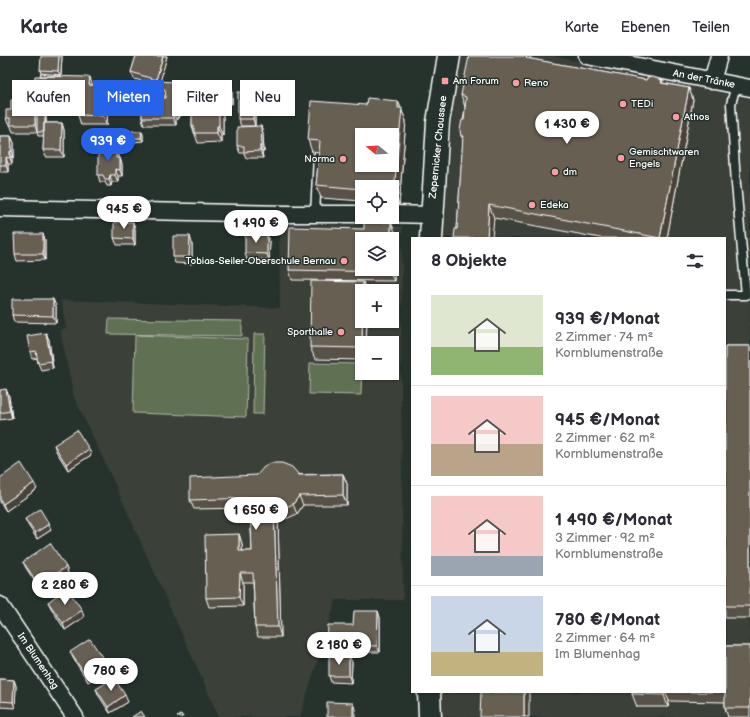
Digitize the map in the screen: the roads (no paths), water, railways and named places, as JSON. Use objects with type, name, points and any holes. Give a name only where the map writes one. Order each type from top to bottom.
[{"type":"main road","name":"Zepernicker Chaussee","points":[[431,237],[438,122],[449,56]]},
{"type":"main road","points":[[429,693],[430,717]]},
{"type":"street","name":"An der Tränke","points":[[587,56],[743,87]]},
{"type":"street","points":[[712,81],[719,56]]},
{"type":"street","points":[[0,208],[355,214]]},
{"type":"street","points":[[399,214],[432,215]]},
{"type":"street","name":"Im Blumenhag","points":[[0,605],[76,717]]},
{"type":"lane","points":[[726,295],[746,295],[736,184],[731,104],[743,87]]},
{"type":"lane","points":[[314,214],[318,156]]},
{"type":"place","name":"Am Forum","points":[[445,81]]},
{"type":"place","name":"Reno","points":[[516,83]]},
{"type":"place","name":"TEDi","points":[[623,104]]},
{"type":"place","name":"Athos","points":[[676,117]]},
{"type":"place","name":"Gemischtwaren Engels","points":[[621,158]]},
{"type":"place","name":"Norma","points":[[343,159]]},
{"type":"place","name":"dm","points":[[555,172]]},
{"type":"place","name":"Edeka","points":[[532,205]]},
{"type":"place","name":"Tobias-Seiler-Oberschule Bernau","points":[[344,261]]},
{"type":"place","name":"Sporthalle","points":[[341,332]]}]
